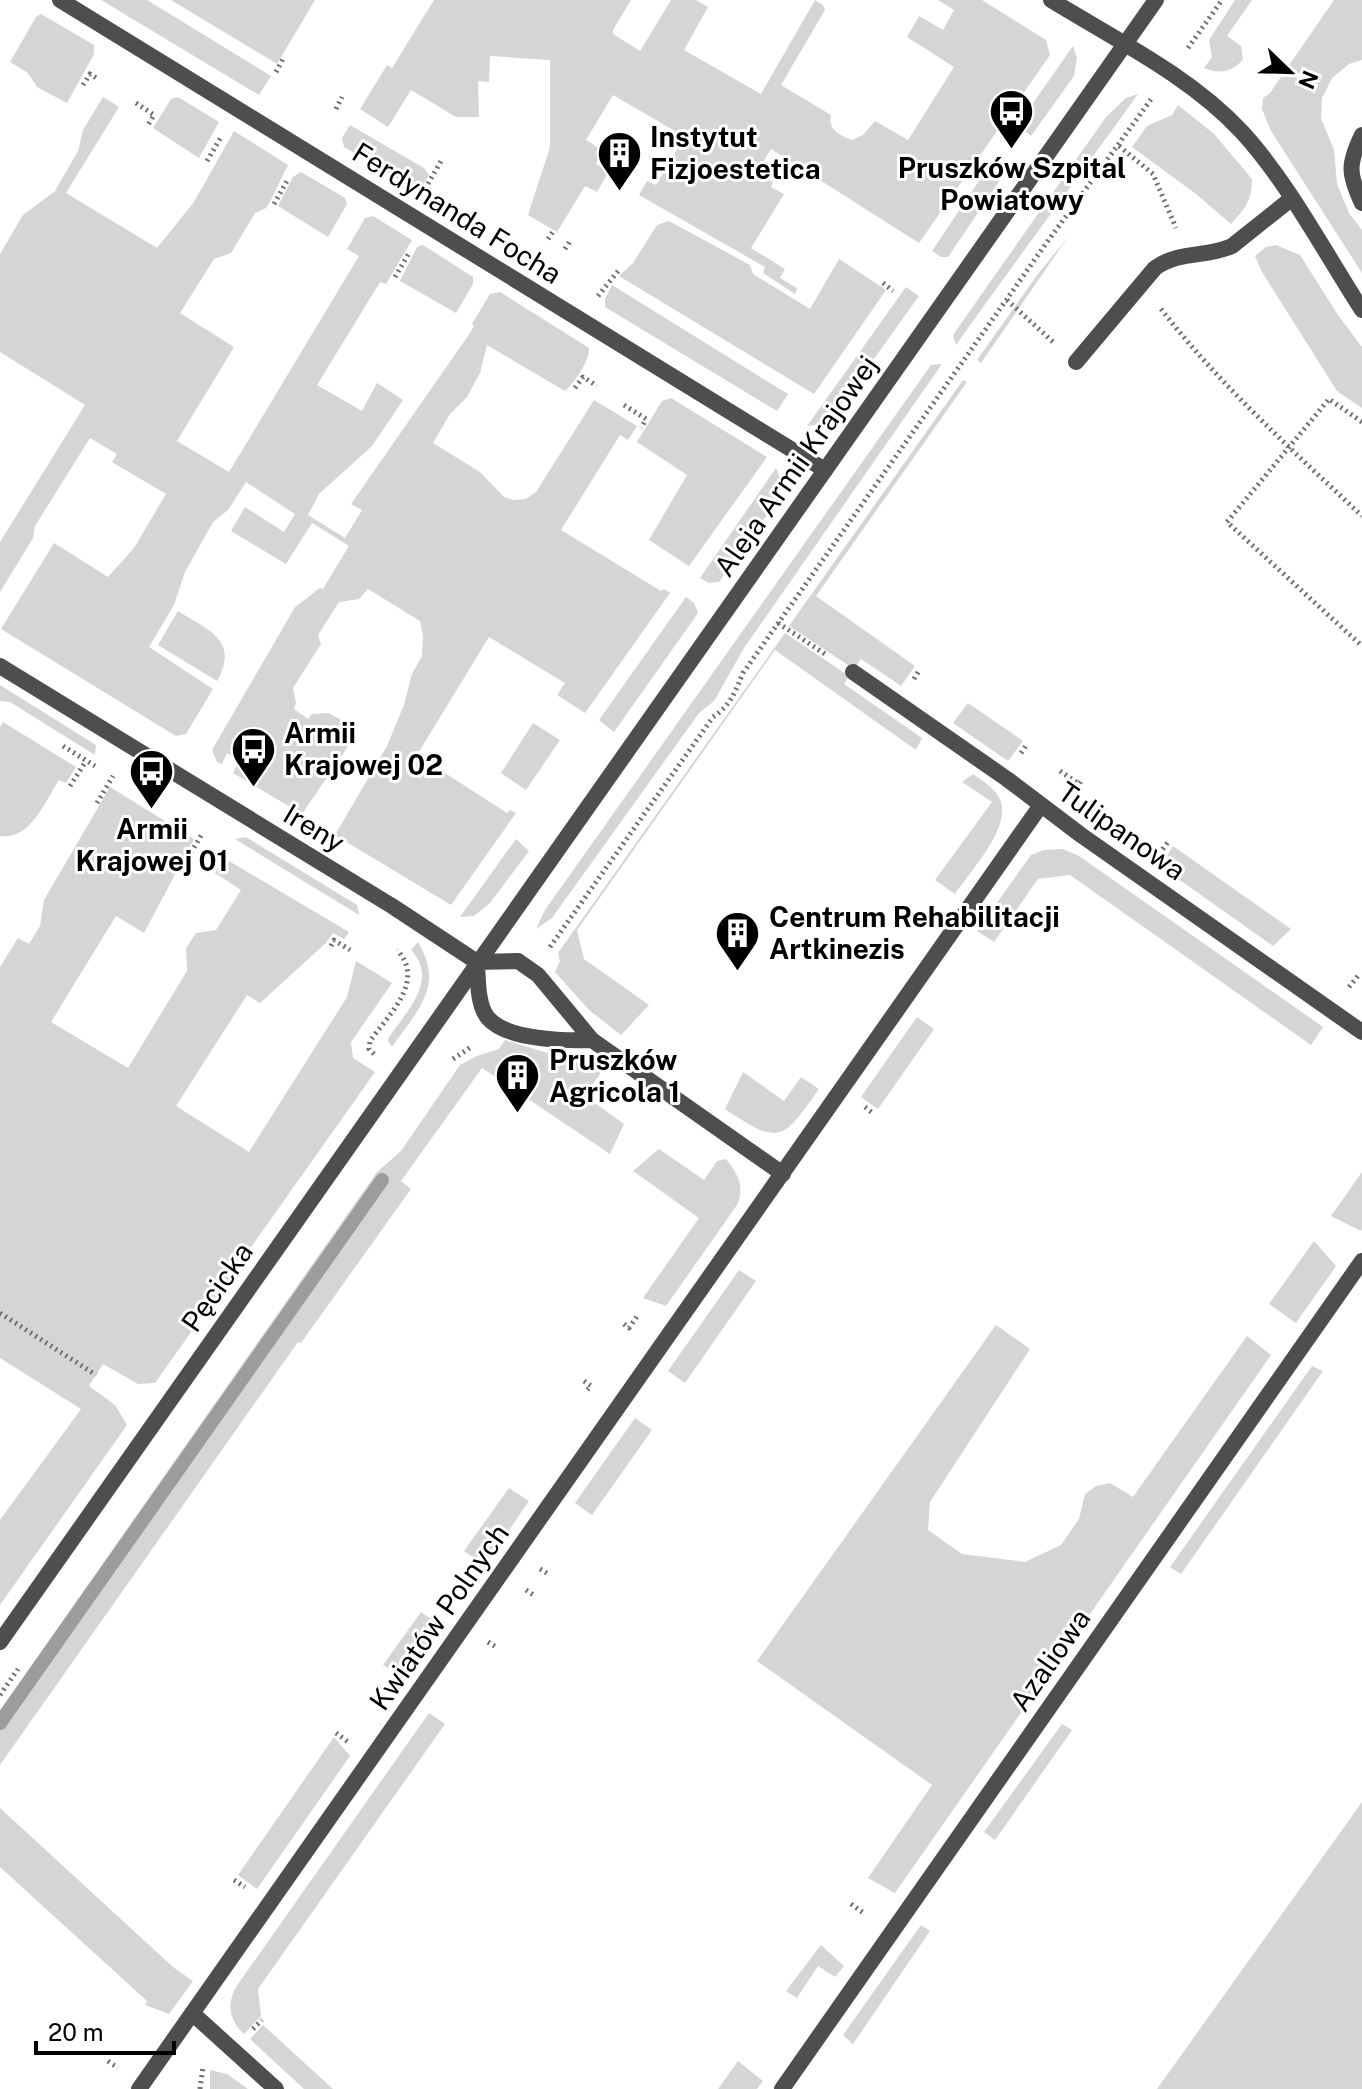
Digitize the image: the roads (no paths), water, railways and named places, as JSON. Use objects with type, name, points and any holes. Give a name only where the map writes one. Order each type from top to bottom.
[{"type":"street","name":"Ferdynanda Focha","points":[[60,0],[825,470]]},
{"type":"street","points":[[1051,0],[1171,73],[1222,113],[1265,159],[1362,310]]},
{"type":"street","name":"Aleja Armii Krajowej","points":[[477,962],[1156,0]]},
{"type":"street","points":[[1362,135],[1350,165],[1354,186],[1362,203]]},
{"type":"street","points":[[1076,362],[1155,268],[1169,258],[1232,246],[1291,199]]},
{"type":"street","name":"Ireny","points":[[0,666],[392,906],[477,962]]},
{"type":"street","name":"Tulipanowa","points":[[853,672],[1362,1032]]},
{"type":"street","name":"Kwiatów Polnych","points":[[139,2089],[1041,805]]},
{"type":"street","points":[[592,1040],[566,1041],[524,1035],[497,1024],[487,1017],[483,1005],[477,962],[518,961],[538,975],[592,1040],[783,1174]]},
{"type":"street","name":"Pęcicka","points":[[0,1642],[477,962]]},
{"type":"street","name":"Azaliowa","points":[[782,2089],[1362,1261]]},
{"type":"street","points":[[192,2013],[276,2089]]},
{"type":"waterway","points":[[0,1723],[382,1180]]},
{"type":"place","name":"Pruszków Szpital Powiatowy","points":[[1012,150]]},
{"type":"place","name":"Instytut Fizjoestetica","points":[[619,192]]},
{"type":"place","name":"Armii Krajowej 02","points":[[253,788]]},
{"type":"place","name":"Armii Krajowej 01","points":[[152,811]]},
{"type":"place","name":"Centrum Rehabilitacji Artkinezis","points":[[738,972]]},
{"type":"place","name":"Pruszków Agricola 1","points":[[518,1115]]}]
